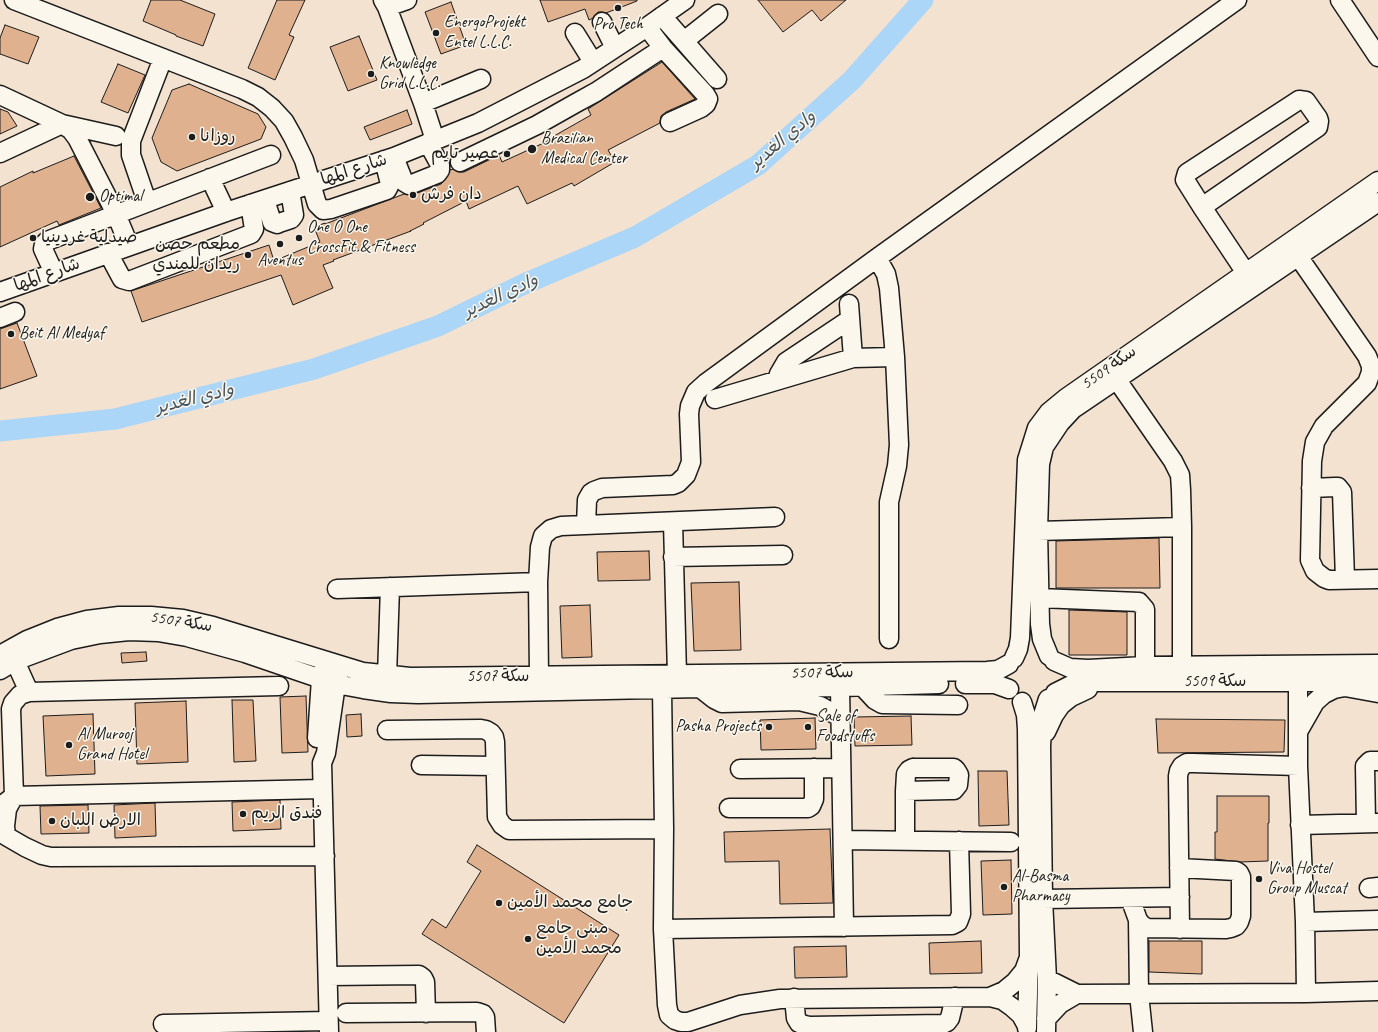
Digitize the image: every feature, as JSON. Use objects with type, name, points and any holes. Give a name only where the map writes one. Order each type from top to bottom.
[{"type":"street","points":[[14,0],[242,89],[258,97],[272,108],[284,121],[300,148],[317,204],[323,210],[331,209],[387,190],[390,184],[389,158]]},
{"type":"street","points":[[389,158],[404,182],[409,185],[437,174],[440,170],[423,103],[385,4],[407,0]]},
{"type":"street","name":"شارع المها","points":[[0,292],[226,212],[389,158],[478,123],[588,66],[685,0]]},
{"type":"street","points":[[586,525],[587,500],[594,490],[602,488],[673,485],[683,479],[690,468],[691,462],[689,414],[693,398],[701,388],[878,258],[1238,0]]},
{"type":"street","points":[[1340,0],[1378,56]]},
{"type":"street","points":[[684,41],[718,14]]},
{"type":"street","points":[[662,16],[717,78]]},
{"type":"street","points":[[602,22],[615,48]]},
{"type":"street","points":[[646,27],[708,99],[706,104],[701,108],[670,122]]},
{"type":"street","points":[[575,33],[596,92]]},
{"type":"street","points":[[460,162],[537,125],[596,92],[663,48]]},
{"type":"street","points":[[146,202],[131,155],[132,141],[163,58]]},
{"type":"street","points":[[423,103],[481,79]]},
{"type":"street","points":[[563,80],[576,103]]},
{"type":"street","points":[[0,95],[62,124],[71,130],[78,138],[116,214],[129,246]]},
{"type":"street","points":[[523,100],[537,125]]},
{"type":"street","points":[[1202,207],[1318,127],[1318,118],[1306,101],[1296,101],[1187,173],[1185,180],[1202,207],[1246,273]]},
{"type":"street","points":[[478,123],[494,146]]},
{"type":"street","points":[[0,153],[62,124],[116,136]]},
{"type":"street","points":[[54,274],[43,249],[47,240],[271,155]]},
{"type":"street","points":[[210,178],[226,212]]},
{"type":"street","name":"سكة 5509","points":[[1378,181],[1293,250],[1117,380],[1074,409],[1060,423],[1044,447],[1040,464],[1038,531],[1039,598],[1041,631],[1044,646],[1052,659],[1066,666],[1079,669],[1144,666],[1378,664]]},
{"type":"street","points":[[258,202],[272,222],[279,224],[291,219],[294,215],[290,191]]},
{"type":"street","points":[[108,253],[122,279],[129,281],[251,234],[254,228],[258,202]]},
{"type":"street","name":"سكة 5509","points":[[1011,661],[1020,644],[1027,460],[1037,428],[1049,412],[1066,398],[1246,273],[1293,250],[1378,202]]},
{"type":"street","points":[[1293,250],[1367,356],[1371,366],[1371,372],[1367,383],[1328,422],[1319,434],[1312,452],[1310,560],[1315,571],[1329,580],[1378,579]]},
{"type":"street","points":[[878,258],[888,281],[895,357],[899,445],[897,466],[889,502],[890,639]]},
{"type":"street","points":[[778,380],[782,367],[786,362],[849,312],[853,358]]},
{"type":"street","points":[[715,399],[853,358],[895,357]]},
{"type":"street","points":[[729,367],[738,392]]},
{"type":"street","points":[[1117,380],[1177,468],[1181,482],[1182,666]]},
{"type":"street","points":[[1311,488],[1335,486],[1342,492],[1346,579]]},
{"type":"street","points":[[539,677],[538,582],[541,541],[547,532],[556,527],[586,525],[775,517]]},
{"type":"street","points":[[673,522],[677,675]]},
{"type":"street","points":[[1038,531],[1182,527]]},
{"type":"street","points":[[673,557],[783,555]]},
{"type":"street","points":[[337,589],[538,582]]},
{"type":"street","points":[[387,676],[390,586]]},
{"type":"street","points":[[1039,598],[1139,602],[1145,609],[1144,666]]},
{"type":"street","name":"سكة 5507","points":[[5,662],[27,640],[57,628],[95,619],[119,616],[151,616],[183,619],[213,626],[362,672],[387,676],[539,677],[987,671],[998,670],[1011,661]]},
{"type":"street","name":"سكة 5507","points":[[5,662],[71,640],[100,634],[129,631],[158,632],[216,644],[329,682],[363,689],[418,694],[700,688],[840,687],[981,683],[996,684],[1009,689]]},
{"type":"street","points":[[1046,1026],[1047,979],[1043,899],[1041,746],[1043,714],[1051,696],[1058,686],[1060,677],[1058,669],[1052,659],[1042,652],[1035,650],[1027,651],[1011,661],[1006,677],[1009,689],[1014,696],[1022,702],[1031,704],[1040,703],[1051,696]]},
{"type":"street","points":[[5,662],[29,692]]},
{"type":"street","points":[[163,1024],[329,1026],[322,763],[317,756],[316,749],[333,663]]},
{"type":"street","name":"سكة 5509","points":[[1051,696],[1062,688],[1080,683],[1112,681],[1298,682],[1356,684],[1378,680]]},
{"type":"street","points":[[1041,746],[1054,715],[1061,705],[1071,697],[1112,681]]},
{"type":"street","points":[[1298,682],[1298,766],[1305,922],[1306,993]]},
{"type":"street","points":[[1298,731],[1316,702],[1324,694],[1334,689],[1356,684],[1378,693]]},
{"type":"street","points":[[279,686],[29,692],[20,695],[12,703],[11,709],[7,802],[8,809],[5,826],[6,836],[24,847],[42,855],[51,856],[324,856]]},
{"type":"street","points":[[862,686],[875,700],[882,704],[958,705]]},
{"type":"street","points":[[840,687],[844,927]]},
{"type":"street","points":[[700,688],[714,699],[722,703],[799,701],[820,706],[840,717]]},
{"type":"street","points":[[662,689],[664,829],[663,929],[669,1015],[675,1020],[681,1022],[684,1027],[753,1002],[774,999],[990,997],[1002,1000],[1012,1007],[1021,1015],[1027,1029]]},
{"type":"street","points":[[1022,702],[1026,715],[1027,729],[1029,957],[1027,1029]]},
{"type":"street","points":[[387,730],[486,730],[491,732],[494,737],[497,817],[502,825],[509,830],[664,829]]},
{"type":"street","points":[[1300,825],[1372,823],[1365,766],[1370,761],[1378,761]]},
{"type":"street","points":[[1180,929],[1178,776],[1182,766],[1188,763],[1193,763],[1298,766]]},
{"type":"street","points":[[422,765],[495,766]]},
{"type":"street","points":[[729,808],[808,808],[813,803],[814,768]]},
{"type":"street","points":[[740,769],[841,768]]},
{"type":"street","points":[[7,802],[322,789]]},
{"type":"street","points":[[905,840],[906,791]]},
{"type":"street","points":[[843,840],[1011,842]]},
{"type":"street","points":[[663,929],[952,925],[958,922],[961,914],[959,841]]},
{"type":"street","points":[[1138,920],[1147,928],[1226,929],[1236,926],[1241,916],[1241,877],[1239,873],[1179,868]]},
{"type":"street","points":[[1043,899],[1180,897]]},
{"type":"street","points":[[1130,898],[1138,920],[1140,994],[1143,1032]]},
{"type":"street","points":[[1305,922],[1378,920]]},
{"type":"street","points":[[990,997],[1004,991],[1015,982],[1024,971],[1029,957]]},
{"type":"street","points":[[328,976],[419,975],[425,982],[426,1013]]},
{"type":"street","points":[[1047,979],[1077,994],[1306,993],[1378,991]]},
{"type":"street","points":[[1046,1026],[1060,1004],[1077,994]]},
{"type":"street","points":[[794,998],[796,1018],[800,1023],[810,1026],[943,1024],[950,1018],[955,997]]},
{"type":"street","points":[[346,1013],[480,1012],[485,1017],[486,1032]]},
{"type":"building","points":[[151,0],[180,0],[215,14],[203,46],[143,21]]},
{"type":"building","points":[[277,0],[305,0],[289,35],[294,37],[275,80],[248,68]]},
{"type":"building","points":[[540,0],[637,1],[606,13],[598,12],[589,20],[585,9],[548,22]]},
{"type":"building","points":[[758,0],[846,0],[821,21],[812,10],[783,32]]},
{"type":"building","points":[[451,2],[466,45],[441,54],[425,12]]},
{"type":"building","points":[[5,25],[39,37],[28,64],[0,54],[0,38]]},
{"type":"building","points":[[359,36],[377,80],[348,91],[330,47]]},
{"type":"building","points":[[662,62],[695,99],[666,112],[661,116],[660,123],[608,150],[615,162],[574,186],[572,183],[527,204],[518,186],[469,209],[466,201],[423,223],[424,224],[411,231],[323,265],[333,288],[293,305],[281,275],[142,322],[131,291],[269,245],[274,261],[320,242],[314,227],[404,194],[412,195],[441,184],[445,180],[450,170],[453,169],[459,172],[464,172],[499,155],[502,162],[548,141],[547,140],[591,115],[588,109]]},
{"type":"building","points":[[118,64],[145,75],[128,113],[101,102]]},
{"type":"building","points":[[189,84],[258,114],[266,127],[261,139],[177,171],[161,162],[152,138],[172,90]]},
{"type":"building","points":[[0,109],[8,112],[17,126],[0,134]]},
{"type":"building","points":[[407,110],[412,124],[370,140],[364,127]]},
{"type":"building","points":[[74,156],[101,208],[59,225],[57,221],[0,247],[0,187],[33,171],[33,173]]},
{"type":"building","points":[[17,323],[37,376],[0,389],[0,329]]},
{"type":"building","points":[[1159,538],[1160,588],[1056,588],[1056,541]]},
{"type":"building","points":[[649,551],[650,580],[598,581],[597,552]]},
{"type":"building","points":[[739,582],[741,650],[694,651],[691,583]]},
{"type":"building","points":[[590,605],[592,657],[562,658],[560,606]]},
{"type":"building","points":[[1069,610],[1127,612],[1127,655],[1069,655]]},
{"type":"building","points":[[146,652],[147,661],[122,663],[121,653]]},
{"type":"building","points":[[306,696],[308,752],[282,753],[280,697]]},
{"type":"building","points":[[232,700],[253,700],[256,761],[234,762]]},
{"type":"building","points":[[186,701],[188,762],[137,764],[135,703]]},
{"type":"building","name":"Al Murooj Grand Hotel","points":[[93,714],[95,774],[46,776],[43,716]]},
{"type":"building","points":[[361,714],[362,736],[347,737],[346,715]]},
{"type":"building","points":[[911,716],[912,745],[855,746],[854,717]]},
{"type":"building","points":[[815,718],[816,749],[761,750],[760,720]]},
{"type":"building","points":[[1156,719],[1285,720],[1284,752],[1158,753]]},
{"type":"building","points":[[978,771],[1007,771],[1009,825],[979,826]]},
{"type":"building","points":[[1217,796],[1269,796],[1268,861],[1240,862],[1215,859]]},
{"type":"building","points":[[280,800],[281,829],[233,831],[232,802]]},
{"type":"building","points":[[155,803],[156,836],[115,838],[114,805]]},
{"type":"building","points":[[88,805],[89,833],[41,834],[40,806]]},
{"type":"building","points":[[830,829],[833,903],[780,904],[779,861],[725,862],[724,832]]},
{"type":"building","name":"مبنى جامع محمد الأمين","points":[[477,845],[619,935],[564,1023],[422,934],[432,919],[446,928],[481,871],[467,862]]},
{"type":"building","points":[[1011,860],[1012,914],[983,915],[981,861]]},
{"type":"building","points":[[981,941],[982,973],[930,974],[929,943]]},
{"type":"building","points":[[1149,941],[1202,941],[1202,974],[1149,972]]},
{"type":"building","points":[[846,946],[847,977],[795,978],[794,947]]},
{"type":"waterway","name":"وادي الغدير","points":[[0,431],[115,419],[314,369],[438,326],[524,284],[635,237],[758,165],[852,80],[923,0]]},
{"type":"place","name":"Pro Tech","points":[[618,8]]},
{"type":"place","name":"EnergoProjekt Entel L.L.C.","points":[[436,33]]},
{"type":"place","name":"Knowledge Grid L.L.C.","points":[[371,74]]},
{"type":"place","name":"روزانا","points":[[192,137]]},
{"type":"place","name":"Brazilian Medical Center","points":[[532,149]]},
{"type":"place","name":"عصير تايم","points":[[507,154]]},
{"type":"place","name":"دان فرش","points":[[413,195]]},
{"type":"place","name":"Optimal","points":[[90,197]]},
{"type":"place","name":"صيدلية غردينيا","points":[[33,238]]},
{"type":"place","name":"One O One CrossFit & Fitness","points":[[299,238]]},
{"type":"place","name":"Aventus","points":[[280,244]]},
{"type":"place","name":"مطعم حصن ريدان للمندي","points":[[248,255]]},
{"type":"place","name":"Beit Al Medyaf","points":[[11,334]]},
{"type":"place","name":"Pasha Projects","points":[[769,727]]},
{"type":"place","name":"Sale of Foodstuffs","points":[[808,727]]},
{"type":"place","name":"Al Murooj Grand Hotel","points":[[69,745]]},
{"type":"place","name":"فندق الريم","points":[[243,814]]},
{"type":"place","name":"الارض اللبان","points":[[52,821]]},
{"type":"place","name":"Viva Hostel Group Muscat","points":[[1259,879]]},
{"type":"place","name":"Al-Basma Pharmacy","points":[[1004,887]]},
{"type":"place","name":"جامع محمد الأمين","points":[[499,903]]},
{"type":"place","name":"مبنى جامع محمد الأمين","points":[[528,939]]}]
